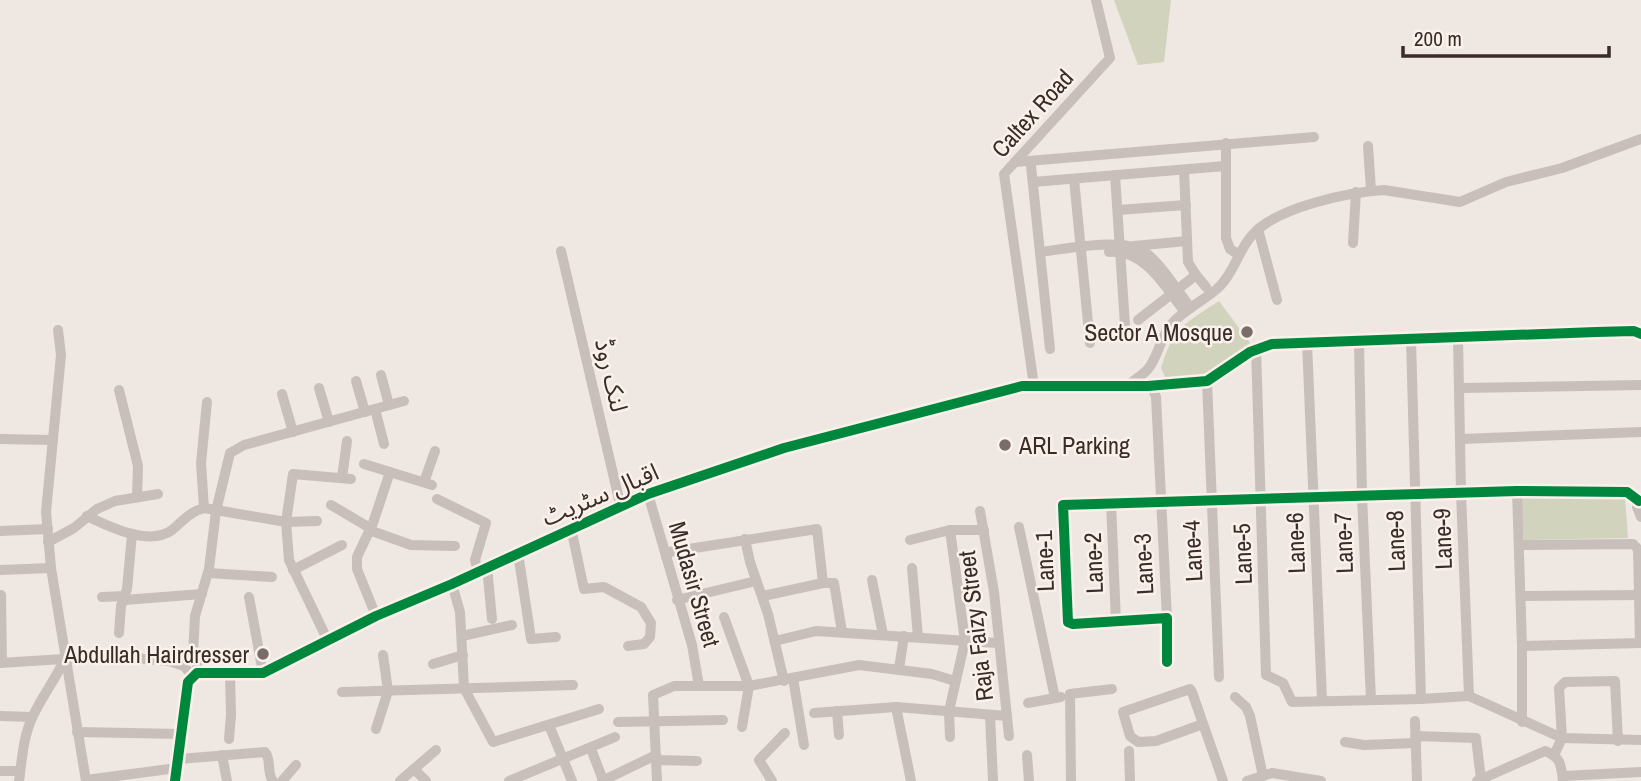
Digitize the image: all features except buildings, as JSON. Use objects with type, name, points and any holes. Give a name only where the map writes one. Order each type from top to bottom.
[{"type":"street","name":"Caltex Road","points":[[1034,386],[1004,174],[1110,58],[1097,0]]},
{"type":"street","points":[[1015,162],[1314,137]]},
{"type":"street","points":[[1128,386],[1149,368],[1167,329],[1227,279],[1245,243],[1258,229],[1285,213],[1371,190],[1460,202],[1506,182],[1562,168],[1640,139],[1641,152]]},
{"type":"street","points":[[1226,143],[1226,238],[1230,249],[1239,255]]},
{"type":"street","points":[[1368,146],[1371,190]]},
{"type":"street","points":[[1031,166],[1050,349]]},
{"type":"street","points":[[1033,182],[1226,166]]},
{"type":"street","points":[[1184,170],[1188,261],[1206,287]]},
{"type":"street","points":[[1115,176],[1124,248],[1125,325]]},
{"type":"street","points":[[1074,178],[1090,343]]},
{"type":"street","points":[[1353,243],[1356,192]]},
{"type":"street","points":[[1118,210],[1186,205]]},
{"type":"street","points":[[1258,229],[1277,300]]},
{"type":"street","points":[[1040,255],[1187,240]]},
{"type":"street","points":[[1124,248],[1146,253],[1188,310]]},
{"type":"street","name":"لنک روڈ","points":[[561,251],[621,508]]},
{"type":"street","points":[[1138,320],[1196,275]]},
{"type":"street","points":[[58,330],[61,355],[46,512],[51,568],[86,781],[222,755],[265,752],[268,756],[269,776],[273,781]]},
{"type":"street","points":[[1207,381],[1256,348],[1272,344],[1634,331],[1641,334]]},
{"type":"street","name":"Lane-9","points":[[1458,338],[1469,696]]},
{"type":"street","name":"Lane-8","points":[[1411,340],[1421,699]]},
{"type":"street","name":"Lane-6","points":[[1307,342],[1322,700]]},
{"type":"street","name":"Lane-7","points":[[1359,342],[1362,496],[1371,700]]},
{"type":"street","name":"Lane-5","points":[[1256,348],[1266,675],[1283,683],[1292,702],[1322,700]]},
{"type":"street","points":[[381,375],[389,405]]},
{"type":"street","points":[[356,381],[384,444]]},
{"type":"street","name":"اقبال سٹریٹ","points":[[196,675],[262,673],[376,616],[648,494],[784,448],[999,390],[1034,386],[1147,386],[1207,381]]},
{"type":"street","name":"Lane-4","points":[[1207,381],[1219,677]]},
{"type":"street","points":[[1460,388],[1641,385]]},
{"type":"street","name":"Lane-3","points":[[1147,386],[1153,390],[1156,397],[1167,662]]},
{"type":"street","points":[[319,387],[329,422]]},
{"type":"street","points":[[119,390],[138,466],[137,497]]},
{"type":"street","points":[[282,394],[293,432]]},
{"type":"street","points":[[210,510],[230,453],[244,445],[404,401]]},
{"type":"street","points":[[196,675],[193,636],[195,616],[208,572],[210,510],[201,463],[207,402]]},
{"type":"street","points":[[1462,439],[1641,432]]},
{"type":"street","points":[[0,439],[53,440]]},
{"type":"street","points":[[328,641],[289,560],[286,522],[293,474],[347,478],[346,441]]},
{"type":"street","points":[[364,464],[428,484],[435,451]]},
{"type":"street","points":[[376,616],[357,569],[357,557],[390,472]]},
{"type":"street","points":[[1111,503],[1517,491],[1627,492],[1640,500],[1637,510],[1641,517]]},
{"type":"street","points":[[1517,491],[1522,722]]},
{"type":"street","name":"Mudasir Street","points":[[648,494],[692,645],[699,686]]},
{"type":"street","points":[[48,542],[115,500],[158,495]]},
{"type":"street","points":[[437,499],[486,523],[475,560],[482,569],[492,619]]},
{"type":"street","name":"Lane-1","points":[[1111,503],[1063,505],[1067,615],[1068,622],[1073,624],[1116,622]]},
{"type":"street","name":"Lane-2","points":[[1111,503],[1116,622]]},
{"type":"street","points":[[331,505],[370,529],[411,545],[455,546]]},
{"type":"street","points":[[87,516],[121,533],[132,534],[166,534],[192,512],[210,510],[286,522],[317,522]]},
{"type":"street","name":"Raja Faizy Street","points":[[980,511],[994,592],[1009,736]]},
{"type":"street","points":[[666,557],[669,552],[830,527]]},
{"type":"street","points":[[1018,527],[1055,698]]},
{"type":"street","points":[[571,528],[584,589],[604,587],[641,607],[652,624],[650,637],[644,644],[628,646]]},
{"type":"street","points":[[0,531],[48,529]]},
{"type":"street","points":[[817,529],[823,583]]},
{"type":"street","points":[[950,530],[965,640],[949,711],[950,737]]},
{"type":"street","points":[[910,540],[950,530],[984,530]]},
{"type":"street","points":[[119,633],[132,534]]},
{"type":"street","points":[[745,539],[788,680],[804,745]]},
{"type":"street","points":[[293,570],[342,545]]},
{"type":"street","points":[[1519,545],[1636,545],[1639,595],[1640,643],[1522,646]]},
{"type":"street","points":[[517,553],[531,639],[556,637]]},
{"type":"street","points":[[0,570],[51,568]]},
{"type":"street","points":[[912,568],[918,637]]},
{"type":"street","points":[[208,572],[272,577]]},
{"type":"street","points":[[872,580],[883,635]]},
{"type":"street","points":[[677,600],[757,581]]},
{"type":"street","points":[[763,596],[834,583],[842,632]]},
{"type":"street","points":[[452,584],[460,612],[464,688],[493,742],[598,709]]},
{"type":"street","points":[[102,597],[201,594]]},
{"type":"street","points":[[1521,596],[1639,595]]},
{"type":"street","points":[[1,596],[1,663],[111,656],[169,661],[184,666],[196,675]]},
{"type":"street","points":[[249,597],[262,673]]},
{"type":"street","points":[[724,617],[749,686],[742,727]]},
{"type":"street","points":[[1116,622],[1167,618]]},
{"type":"street","points":[[462,636],[512,625]]},
{"type":"street","points":[[775,641],[816,632],[842,632],[998,643]]},
{"type":"street","points":[[899,669],[904,636]]},
{"type":"street","points":[[376,729],[388,691],[383,655]]},
{"type":"street","points":[[433,664],[463,655]]},
{"type":"street","points":[[0,771],[20,776],[32,717],[56,680],[65,659]]},
{"type":"street","points":[[657,781],[653,695],[674,686],[749,686],[859,665],[932,674],[954,681]]},
{"type":"street","points":[[229,739],[230,674]]},
{"type":"street","points":[[175,781],[188,682],[196,675]]},
{"type":"street","points":[[1554,755],[1562,738],[1561,684],[1612,680],[1617,685],[1618,741]]},
{"type":"street","points":[[342,692],[573,685]]},
{"type":"street","points":[[1028,703],[1112,689]]},
{"type":"street","points":[[1203,724],[1156,741],[1138,742],[1130,736],[1123,712],[1190,689],[1203,724],[1223,781]]},
{"type":"street","points":[[1070,694],[1072,781]]},
{"type":"street","points":[[1322,700],[1469,696],[1562,738],[1641,740]]},
{"type":"street","points":[[1236,697],[1246,707],[1250,716],[1262,776]]},
{"type":"street","points":[[814,713],[896,707],[1007,716]]},
{"type":"street","points":[[896,707],[911,781]]},
{"type":"street","points":[[837,711],[839,735]]},
{"type":"street","points":[[990,715],[993,781]]},
{"type":"street","points":[[0,716],[32,717]]},
{"type":"street","points":[[618,722],[723,720]]},
{"type":"street","points":[[1415,721],[1416,781]]},
{"type":"street","points":[[549,725],[572,781]]},
{"type":"street","points":[[77,732],[182,734]]},
{"type":"street","points":[[772,781],[759,760],[785,733]]},
{"type":"street","points":[[509,781],[532,777],[615,737]]},
{"type":"street","points":[[1345,742],[1364,744],[1415,739],[1476,738],[1479,780],[1495,777],[1545,751],[1560,760],[1563,778],[1641,772]]},
{"type":"street","points":[[591,749],[602,781],[656,758],[697,761]]},
{"type":"street","points":[[400,781],[436,750]]},
{"type":"street","points":[[1129,751],[1130,781]]},
{"type":"street","points":[[222,755],[227,781]]},
{"type":"street","points":[[1027,755],[1029,781]]},
{"type":"street","points":[[282,781],[296,765]]},
{"type":"street","points":[[414,769],[426,781]]},
{"type":"street","points":[[1247,781],[1272,773],[1315,780]]},
{"type":"green space","points":[[1114,0],[1171,0],[1164,62],[1138,65]]},
{"type":"green space","points":[[1219,301],[1250,343],[1212,373],[1166,379],[1161,368],[1176,335],[1189,321]]},
{"type":"green space","points":[[1602,494],[1603,498],[1625,497],[1628,538],[1524,540],[1521,496]]},
{"type":"cycle path","points":[[175,781],[188,682],[197,673],[263,673],[376,616],[648,494],[784,448],[1022,386],[1148,386],[1207,381],[1250,352],[1272,344],[1596,332],[1634,331],[1641,334]]},
{"type":"cycle path","points":[[1167,662],[1167,618],[1073,624],[1068,622],[1063,505],[1517,491],[1627,492],[1639,501]]},
{"type":"place","name":"Sector A Mosque","points":[[1247,332]]},
{"type":"place","name":"ARL Parking","points":[[1005,445]]},
{"type":"place","name":"Abdullah Hairdresser","points":[[263,654]]}]
